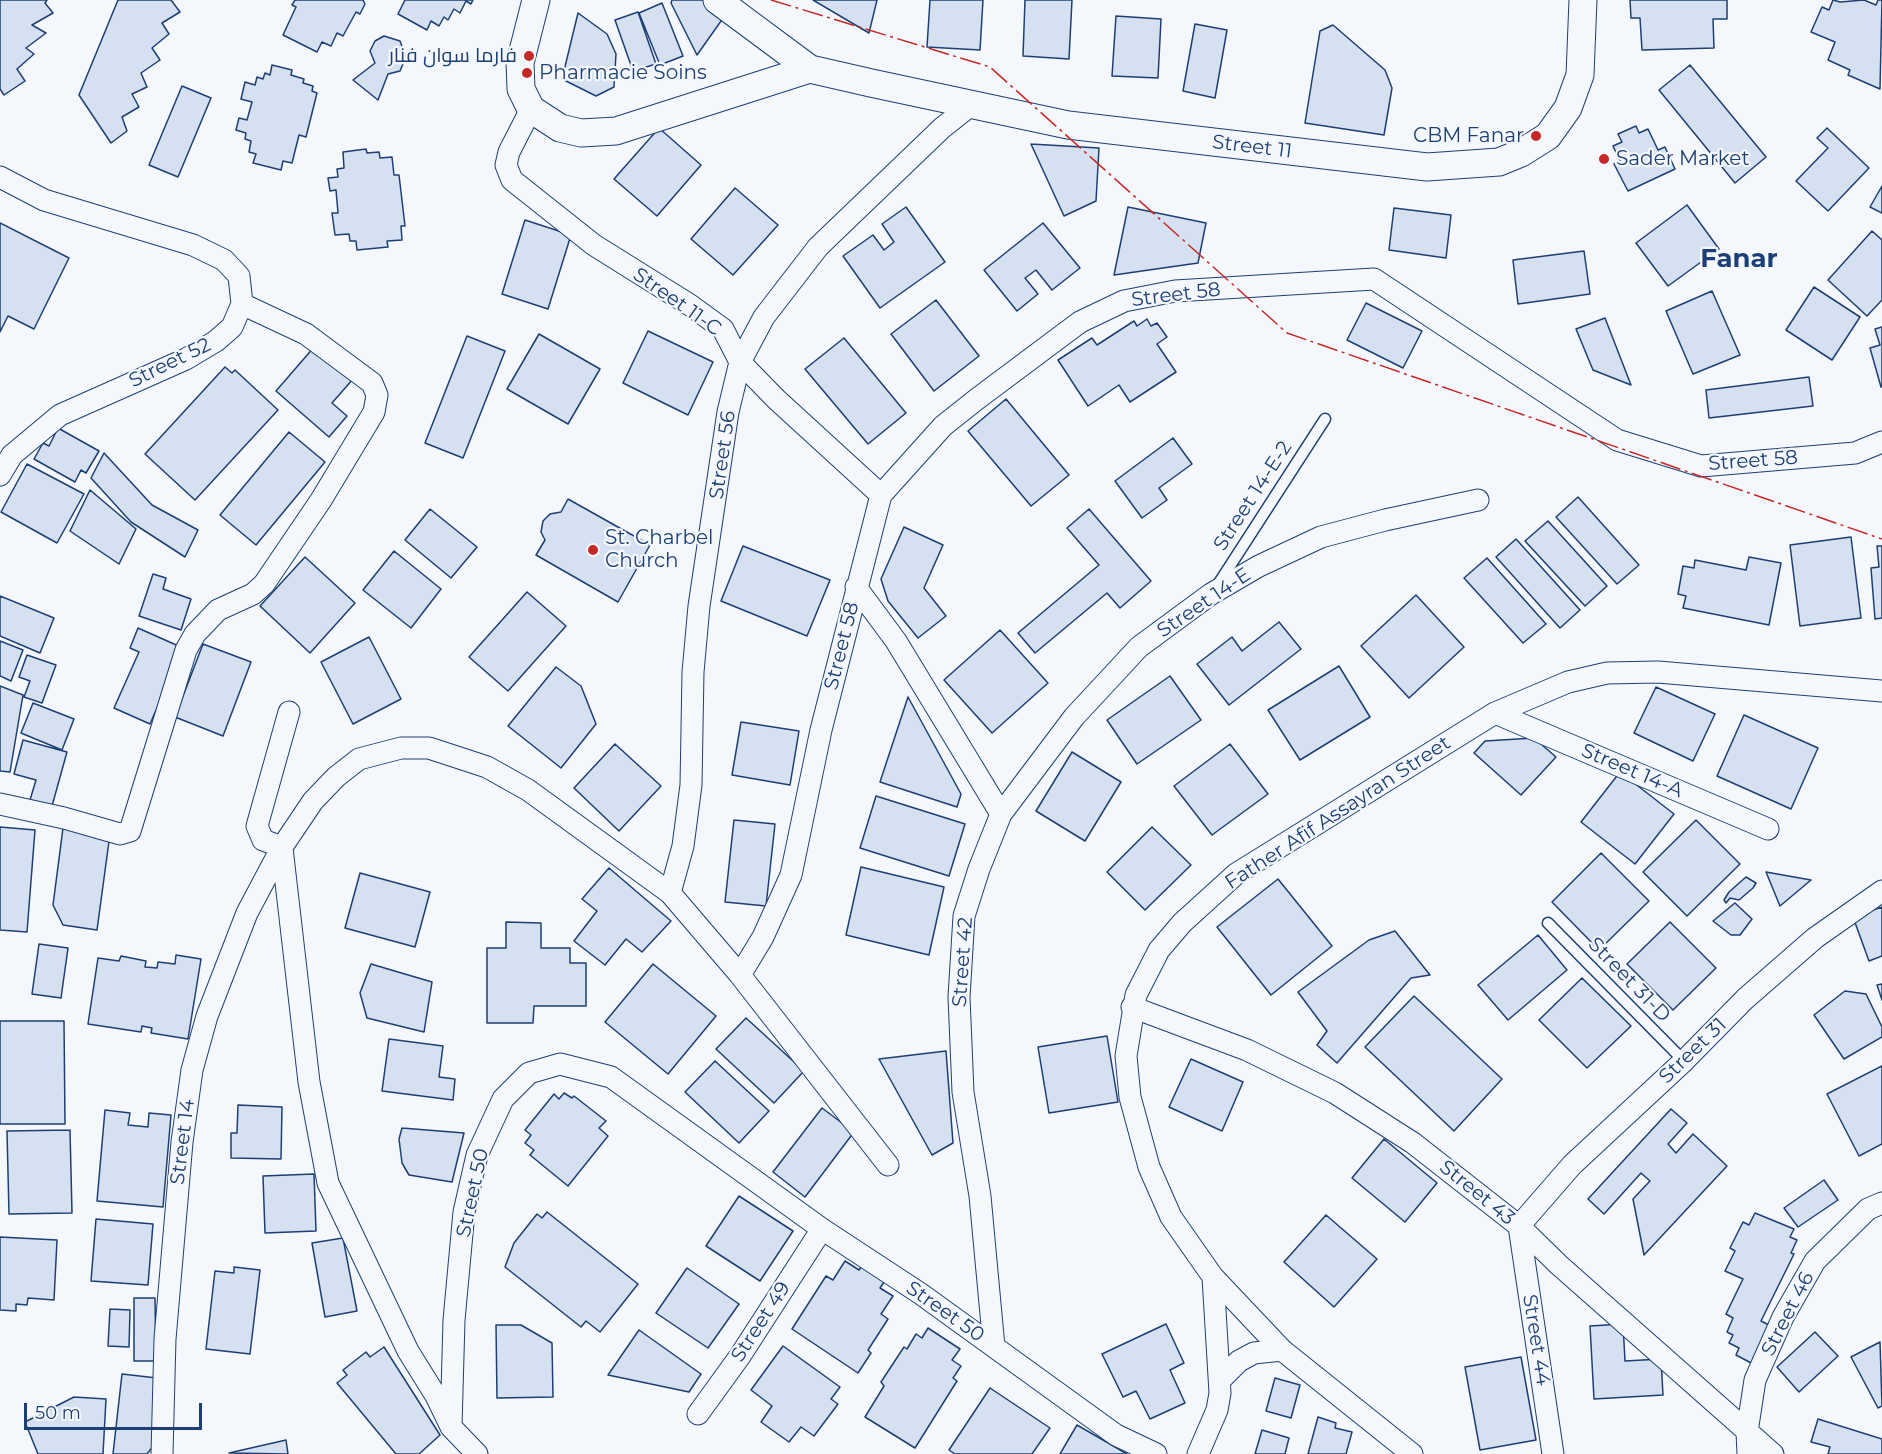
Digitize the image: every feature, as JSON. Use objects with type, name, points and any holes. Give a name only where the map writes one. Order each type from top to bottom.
[{"type":"street","points":[[536,0],[520,63],[521,89],[531,109],[560,128],[581,133],[616,131],[810,69]]},
{"type":"street","points":[[717,0],[810,69]]},
{"type":"street","name":"Street 11","points":[[810,69],[1068,126],[1427,167],[1478,165],[1499,162],[1521,153],[1548,136],[1563,116],[1574,97],[1580,75],[1583,0]]},
{"type":"street","name":"Street 56","points":[[670,893],[683,846],[691,785],[693,672],[699,606],[729,412],[740,362],[764,317],[818,247],[942,128],[971,105]]},
{"type":"street","name":"Street 11-C","points":[[531,109],[509,152],[506,165],[512,180],[594,245],[723,329],[740,362],[776,399],[881,495]]},
{"type":"street","points":[[0,177],[44,200],[193,245],[224,260],[239,276],[242,304],[306,334],[372,383],[377,395],[374,412],[321,500],[264,584],[253,594],[218,610],[195,634],[186,650],[130,831],[120,834],[64,818],[4,805]]},
{"type":"street","name":"Street 58","points":[[740,975],[763,937],[791,875],[821,730],[856,587],[872,539],[881,495],[944,426],[969,406],[1080,322],[1124,301],[1176,291],[1374,279],[1617,441],[1701,466],[1855,453],[1882,442]]},
{"type":"street","name":"Street 52","points":[[0,475],[12,455],[60,415],[186,359],[216,341],[232,327],[242,304]]},
{"type":"street","name":"Street 14-E","points":[[1001,814],[1074,717],[1139,647],[1211,594],[1259,567],[1322,537],[1385,520],[1478,500]]},
{"type":"street","points":[[856,587],[896,641],[1001,814]]},
{"type":"street","name":"Father Afif Assayran Street","points":[[1412,1454],[1282,1350],[1213,1277],[1172,1217],[1149,1167],[1130,1097],[1126,1056],[1132,1007],[1159,950],[1182,923],[1236,874],[1495,713],[1568,682],[1607,673],[1658,672],[1882,691]]},
{"type":"street","points":[[282,847],[263,840],[257,826],[289,712]]},
{"type":"street","name":"Street 14-A","points":[[1495,713],[1768,829]]},
{"type":"street","points":[[477,1454],[451,1427],[436,1396],[408,1351],[328,1183],[309,1082],[282,847],[313,801],[336,777],[359,759],[401,748],[429,748],[487,767],[528,790],[670,893],[740,975],[888,1165]]},
{"type":"street","name":"Street 42","points":[[994,1347],[980,1196],[963,1092],[959,998],[964,916],[979,869],[1001,814]]},
{"type":"street","name":"Street 14","points":[[162,1454],[165,1339],[174,1228],[192,1070],[207,1016],[230,956],[248,913],[282,847]]},
{"type":"street","name":"Street 31","points":[[1519,1226],[1572,1165],[1684,1061],[1745,999],[1815,938],[1882,891]]},
{"type":"street","name":"Street 43","points":[[1132,1007],[1247,1050],[1335,1093],[1427,1153],[1519,1226],[1558,1265],[1773,1454]]},
{"type":"street","name":"Street 50","points":[[451,1427],[451,1364],[464,1212],[477,1155],[503,1098],[529,1073],[560,1064],[611,1077],[822,1229],[994,1347],[1116,1436],[1156,1454]]},
{"type":"street","name":"Street 46","points":[[1748,1454],[1747,1432],[1755,1380],[1783,1317],[1815,1261],[1868,1209],[1882,1203]]},
{"type":"street","name":"Street 44","points":[[1519,1226],[1553,1454]]},
{"type":"street","name":"Street 49","points":[[698,1414],[740,1356],[822,1229]]},
{"type":"street","points":[[1198,1454],[1217,1410],[1220,1380],[1213,1277]]},
{"type":"street","points":[[1220,1380],[1239,1361],[1254,1353],[1282,1350]]},
{"type":"lane","name":"Street 14-E-2","points":[[1211,594],[1325,419]]},
{"type":"lane","name":"Street 31-D","points":[[1548,923],[1684,1061]]},
{"type":"building","points":[[0,0],[47,0],[45,3],[53,13],[32,25],[46,33],[26,48],[34,54],[17,69],[25,81],[4,95],[0,89]]},
{"type":"building","points":[[118,0],[171,0],[180,12],[162,23],[169,34],[152,48],[160,60],[141,73],[147,87],[132,94],[139,107],[122,117],[127,131],[111,143],[79,95]]},
{"type":"building","points":[[295,0],[363,0],[365,4],[360,14],[356,12],[343,36],[337,33],[331,46],[322,42],[317,52],[283,35],[296,7],[292,5]]},
{"type":"building","points":[[405,0],[473,0],[471,4],[466,1],[460,13],[454,9],[448,20],[444,17],[439,26],[431,21],[427,30],[398,14]]},
{"type":"building","points":[[672,0],[706,0],[726,14],[697,55],[671,3]]},
{"type":"building","points":[[813,0],[877,0],[869,33]]},
{"type":"building","points":[[930,0],[983,0],[980,50],[927,47]]},
{"type":"building","points":[[1025,0],[1072,0],[1069,59],[1023,56]]},
{"type":"building","points":[[1630,0],[1727,0],[1727,19],[1713,19],[1714,48],[1642,50],[1640,18],[1631,18]]},
{"type":"building","points":[[1833,0],[1840,2],[1864,0],[1876,5],[1878,0],[1882,0],[1880,89],[1848,75],[1850,70],[1828,60],[1835,42],[1811,32],[1822,7],[1829,10]]},
{"type":"building","points":[[662,3],[683,56],[660,65],[639,13]]},
{"type":"building","points":[[638,12],[656,64],[633,71],[615,20]]},
{"type":"building","points":[[578,13],[607,34],[616,54],[614,87],[596,96],[562,79]]},
{"type":"building","points":[[1116,16],[1161,19],[1158,78],[1112,76]]},
{"type":"building","points":[[1195,24],[1227,30],[1215,98],[1183,91]]},
{"type":"building","points":[[1333,25],[1385,70],[1392,88],[1384,135],[1305,123],[1320,31]]},
{"type":"building","points":[[384,36],[400,41],[406,57],[400,71],[388,74],[378,100],[353,80],[375,63],[370,51],[375,41]]},
{"type":"building","points":[[272,65],[292,70],[291,75],[304,79],[303,83],[313,86],[312,91],[317,93],[306,137],[299,135],[292,163],[283,161],[281,170],[253,163],[256,154],[249,152],[251,141],[245,139],[246,133],[236,130],[239,118],[247,120],[252,102],[241,99],[245,82],[255,85],[257,77],[263,79],[265,73],[270,75]]},
{"type":"building","points":[[1690,65],[1766,157],[1735,183],[1659,90]]},
{"type":"building","points":[[182,86],[211,98],[178,177],[149,165]]},
{"type":"building","points":[[1636,126],[1639,133],[1648,129],[1658,150],[1665,147],[1675,169],[1628,191],[1614,164],[1620,161],[1613,146],[1622,142],[1618,134]]},
{"type":"building","points":[[659,128],[701,165],[657,216],[614,179]]},
{"type":"building","points":[[1827,128],[1869,168],[1828,211],[1796,181],[1828,148],[1817,138]]},
{"type":"building","points":[[1031,144],[1099,148],[1096,201],[1064,216]]},
{"type":"building","points":[[366,149],[367,153],[379,152],[380,158],[392,157],[394,175],[399,175],[405,226],[401,226],[402,240],[387,241],[388,247],[357,250],[356,241],[350,241],[349,234],[335,235],[332,213],[338,213],[336,190],[330,191],[328,178],[338,177],[337,169],[344,168],[343,152]]},
{"type":"building","points":[[1882,186],[1882,213],[1870,207]]},
{"type":"building","points":[[735,188],[778,225],[733,275],[691,239]]},
{"type":"building","points":[[1687,205],[1719,249],[1668,286],[1636,243]]},
{"type":"building","points":[[906,207],[945,262],[880,308],[843,256],[873,235],[884,250],[894,242],[882,224]]},
{"type":"building","points":[[1128,207],[1206,223],[1198,263],[1114,275]]},
{"type":"building","points":[[1394,208],[1451,215],[1446,258],[1389,250]]},
{"type":"building","points":[[525,220],[571,235],[548,309],[502,294]]},
{"type":"building","points":[[0,223],[69,258],[34,329],[8,316],[0,332]]},
{"type":"building","points":[[1043,223],[1080,268],[1052,290],[1036,270],[1025,278],[1038,294],[1017,311],[984,270]]},
{"type":"building","points":[[1872,231],[1882,240],[1882,300],[1867,316],[1828,280]]},
{"type":"building","points":[[1584,251],[1590,294],[1518,304],[1513,260]]},
{"type":"building","points":[[1814,287],[1860,317],[1832,360],[1786,330]]},
{"type":"building","points":[[1712,291],[1740,355],[1693,374],[1666,311]]},
{"type":"building","points":[[936,300],[979,356],[934,391],[891,334]]},
{"type":"building","points":[[1366,303],[1422,331],[1403,368],[1347,340]]},
{"type":"building","points":[[1605,318],[1631,385],[1593,370],[1576,329]]},
{"type":"building","points":[[1147,319],[1151,326],[1157,323],[1167,337],[1157,344],[1176,372],[1130,402],[1119,385],[1088,406],[1058,360],[1092,338],[1097,345],[1134,321],[1137,326]]},
{"type":"building","points":[[1882,327],[1881,387],[1870,348],[1880,345],[1875,329]]},
{"type":"building","points":[[648,331],[713,362],[688,415],[623,383]]},
{"type":"building","points":[[539,334],[600,369],[568,424],[507,389]]},
{"type":"building","points":[[467,336],[505,351],[463,458],[425,443]]},
{"type":"building","points":[[844,338],[906,413],[868,444],[805,369]]},
{"type":"building","points":[[315,346],[353,379],[332,403],[347,416],[329,437],[276,391]]},
{"type":"building","points":[[225,367],[232,373],[235,370],[278,410],[195,500],[145,454]]},
{"type":"building","points":[[1809,377],[1813,406],[1709,418],[1706,390]]},
{"type":"building","points":[[1006,399],[1069,475],[1031,506],[968,431]]},
{"type":"building","points":[[58,428],[99,451],[86,473],[81,470],[75,482],[34,459],[43,443],[49,446]]},
{"type":"building","points":[[289,432],[325,462],[256,545],[220,515]]},
{"type":"building","points":[[1173,438],[1192,464],[1159,488],[1167,500],[1142,518],[1115,481]]},
{"type":"building","points":[[104,453],[152,505],[198,530],[185,557],[131,522],[91,478]]},
{"type":"building","points":[[27,464],[84,494],[57,543],[1,512]]},
{"type":"building","points":[[90,490],[136,529],[119,564],[70,531]]},
{"type":"building","points":[[1578,497],[1639,565],[1617,584],[1556,517]]},
{"type":"building","name":"St. Charbel Church","points":[[568,499],[650,545],[618,602],[536,555],[545,540],[541,532],[543,521],[550,514],[561,512]]},
{"type":"building","points":[[430,509],[477,547],[451,578],[405,540]]},
{"type":"building","points":[[1089,509],[1151,581],[1120,608],[1107,593],[1035,653],[1018,633],[1099,565],[1067,528]]},
{"type":"building","points":[[1548,521],[1607,586],[1585,606],[1525,541]]},
{"type":"building","points":[[904,527],[943,545],[924,588],[946,616],[918,638],[888,601],[881,579]]},
{"type":"building","points":[[1851,537],[1861,618],[1800,626],[1790,545]]},
{"type":"building","points":[[1516,539],[1580,610],[1560,628],[1496,557]]},
{"type":"building","points":[[743,546],[830,580],[807,636],[721,601]]},
{"type":"building","points":[[1877,546],[1882,546],[1882,618],[1875,619],[1871,568],[1879,567]]},
{"type":"building","points":[[394,551],[441,589],[411,628],[363,590]]},
{"type":"building","points":[[305,557],[355,603],[310,653],[260,606]]},
{"type":"building","points":[[1749,557],[1781,563],[1769,625],[1683,608],[1686,596],[1678,594],[1683,566],[1694,568],[1695,560],[1746,570]]},
{"type":"building","points":[[1487,558],[1546,624],[1523,643],[1464,578]]},
{"type":"building","points":[[153,574],[166,578],[163,589],[191,599],[181,630],[139,616]]},
{"type":"building","points":[[527,592],[566,626],[508,691],[469,657]]},
{"type":"building","points":[[1416,595],[1464,647],[1409,698],[1361,646]]},
{"type":"building","points":[[0,596],[54,618],[40,653],[0,636]]},
{"type":"building","points":[[1279,622],[1301,649],[1229,705],[1197,664],[1232,637],[1242,651]]},
{"type":"building","points":[[138,628],[183,648],[150,724],[114,708],[139,652],[130,648]]},
{"type":"building","points":[[1000,630],[1048,683],[992,733],[944,680]]},
{"type":"building","points":[[369,637],[401,699],[353,724],[321,662]]},
{"type":"building","points":[[0,641],[23,650],[11,681],[0,676]]},
{"type":"building","points":[[203,644],[251,662],[223,736],[175,717]]},
{"type":"building","points":[[27,655],[56,665],[42,703],[24,697],[30,681],[19,677]]},
{"type":"building","points":[[1339,666],[1370,717],[1300,760],[1268,710]]},
{"type":"building","points":[[556,667],[581,686],[596,724],[561,768],[508,726]]},
{"type":"building","points":[[1170,676],[1201,720],[1137,764],[1107,720]]},
{"type":"building","points":[[0,686],[23,695],[10,772],[0,771]]},
{"type":"building","points":[[1656,687],[1715,714],[1693,761],[1634,733]]},
{"type":"building","points":[[908,697],[961,794],[957,807],[880,782]]},
{"type":"building","points":[[33,703],[74,719],[62,750],[21,733]]},
{"type":"building","points":[[1744,715],[1818,748],[1791,809],[1717,776]]},
{"type":"building","points":[[741,722],[799,731],[790,785],[732,775]]},
{"type":"building","points":[[1534,738],[1556,757],[1521,795],[1474,753],[1485,741]]},
{"type":"building","points":[[23,740],[67,752],[52,806],[30,800],[36,780],[14,774]]},
{"type":"building","points":[[615,744],[661,786],[619,831],[574,788]]},
{"type":"building","points":[[1230,744],[1268,794],[1212,835],[1174,786]]},
{"type":"building","points":[[1072,752],[1121,782],[1085,841],[1036,811]]},
{"type":"building","points":[[1620,772],[1674,814],[1635,864],[1581,822]]},
{"type":"building","points":[[876,796],[965,824],[949,876],[860,848]]},
{"type":"building","points":[[734,820],[775,824],[766,906],[725,902]]},
{"type":"building","points":[[1696,820],[1740,864],[1687,916],[1643,872]]},
{"type":"building","points":[[0,827],[35,830],[27,932],[0,930]]},
{"type":"building","points":[[1152,827],[1191,865],[1145,910],[1107,872]]},
{"type":"building","points":[[63,828],[110,834],[97,930],[63,925],[53,905]]},
{"type":"building","points":[[1601,853],[1649,901],[1599,950],[1552,902]]},
{"type":"building","points":[[861,867],[944,887],[929,955],[846,935]]},
{"type":"building","points":[[609,868],[671,921],[642,952],[626,939],[605,965],[574,941],[597,911],[582,899]]},
{"type":"building","points":[[1766,872],[1811,880],[1780,906]]},
{"type":"building","points":[[360,873],[430,892],[415,947],[345,928]]},
{"type":"building","points":[[1746,877],[1756,883],[1753,888],[1739,900],[1730,898],[1726,903],[1724,900],[1729,892]]},
{"type":"building","points":[[1278,879],[1332,946],[1271,995],[1217,927]]},
{"type":"building","points":[[1735,903],[1752,919],[1740,935],[1731,935],[1713,921]]},
{"type":"building","points":[[1882,907],[1882,956],[1869,961],[1853,917]]},
{"type":"building","points":[[506,922],[541,923],[541,948],[570,948],[570,963],[586,963],[586,1006],[534,1006],[533,1023],[487,1023],[487,948],[506,948]]},
{"type":"building","points":[[1670,922],[1716,968],[1673,1010],[1627,964]]},
{"type":"building","points":[[1395,931],[1430,975],[1411,978],[1337,1063],[1317,1045],[1327,1031],[1298,992],[1369,940]]},
{"type":"building","points":[[1538,935],[1567,970],[1508,1020],[1478,985]]},
{"type":"building","points":[[39,944],[68,948],[61,998],[32,994]]},
{"type":"building","points":[[176,955],[201,959],[188,1039],[151,1033],[152,1028],[142,1026],[141,1032],[88,1024],[98,958],[119,961],[121,956],[146,961],[145,967],[157,968],[158,962],[175,964]]},
{"type":"building","points":[[371,964],[432,982],[424,1032],[367,1018],[360,993]]},
{"type":"building","points":[[653,964],[716,1016],[668,1074],[605,1022]]},
{"type":"building","points":[[1582,978],[1631,1026],[1587,1068],[1539,1020]]},
{"type":"building","points":[[1882,984],[1882,1000],[1877,985]]},
{"type":"building","points":[[1845,991],[1866,994],[1882,1027],[1882,1037],[1844,1059],[1814,1015]]},
{"type":"building","points":[[1414,996],[1502,1079],[1454,1131],[1365,1047]]},
{"type":"building","points":[[746,1018],[804,1071],[774,1103],[716,1049]]},
{"type":"building","points":[[0,1021],[64,1021],[65,1124],[0,1124]]},
{"type":"building","points":[[1107,1036],[1118,1102],[1049,1113],[1038,1047]]},
{"type":"building","points":[[389,1039],[443,1046],[439,1077],[455,1079],[453,1100],[382,1091]]},
{"type":"building","points":[[946,1051],[953,1143],[932,1155],[879,1059]]},
{"type":"building","points":[[1191,1059],[1243,1082],[1222,1131],[1169,1107]]},
{"type":"building","points":[[715,1061],[769,1111],[739,1143],[685,1092]]},
{"type":"building","points":[[1882,1066],[1882,1144],[1859,1156],[1827,1094]]},
{"type":"building","points":[[564,1093],[572,1098],[574,1096],[606,1121],[599,1128],[608,1136],[568,1186],[530,1155],[534,1150],[525,1143],[531,1135],[525,1130],[554,1094],[559,1099]]},
{"type":"building","points":[[238,1105],[282,1107],[281,1159],[231,1158],[231,1133],[237,1133]]},
{"type":"building","points":[[822,1108],[854,1132],[805,1197],[773,1172]]},
{"type":"building","points":[[1671,1109],[1687,1123],[1668,1144],[1676,1153],[1693,1134],[1727,1166],[1644,1255],[1633,1199],[1650,1181],[1641,1173],[1604,1214],[1588,1199]]},
{"type":"building","points":[[105,1110],[130,1113],[128,1125],[148,1127],[149,1113],[171,1115],[163,1207],[97,1201]]},
{"type":"building","points":[[402,1128],[464,1133],[452,1182],[409,1175],[402,1163],[399,1139]]},
{"type":"building","points":[[70,1130],[72,1213],[9,1214],[7,1131]]},
{"type":"building","points":[[1384,1139],[1437,1183],[1405,1222],[1352,1178]]},
{"type":"building","points":[[314,1174],[316,1231],[265,1233],[263,1176]]},
{"type":"building","points":[[1824,1180],[1838,1200],[1798,1227],[1784,1208]]},
{"type":"building","points":[[739,1196],[793,1231],[760,1281],[706,1246]]},
{"type":"building","points":[[547,1212],[638,1284],[600,1332],[586,1321],[581,1327],[505,1267],[514,1243],[537,1214],[542,1218]]},
{"type":"building","points":[[1755,1213],[1794,1229],[1790,1237],[1797,1240],[1791,1253],[1794,1254],[1761,1321],[1771,1326],[1753,1364],[1736,1355],[1739,1348],[1729,1343],[1733,1335],[1727,1332],[1733,1318],[1726,1314],[1743,1279],[1725,1271],[1735,1251],[1730,1248],[1743,1222],[1749,1225]]},
{"type":"building","points":[[1326,1215],[1377,1259],[1334,1307],[1284,1262]]},
{"type":"building","points":[[96,1219],[153,1224],[148,1285],[91,1281]]},
{"type":"building","points":[[0,1237],[57,1240],[54,1300],[28,1298],[27,1305],[16,1304],[16,1311],[0,1310]]},
{"type":"building","points":[[343,1238],[357,1311],[325,1317],[312,1243]]},
{"type":"building","points":[[845,1261],[859,1270],[865,1261],[888,1276],[880,1288],[893,1296],[881,1314],[888,1319],[868,1350],[871,1353],[858,1373],[792,1329],[826,1276],[833,1280]]},
{"type":"building","points":[[234,1267],[260,1270],[250,1354],[206,1349],[215,1271],[234,1273]]},
{"type":"building","points":[[687,1268],[739,1304],[708,1348],[656,1313]]},
{"type":"building","points":[[134,1298],[155,1298],[156,1361],[134,1361]]},
{"type":"building","points":[[110,1309],[130,1310],[129,1347],[108,1346]]},
{"type":"building","points":[[1166,1324],[1184,1363],[1170,1370],[1185,1403],[1150,1419],[1136,1391],[1123,1397],[1102,1354]]},
{"type":"building","points":[[1623,1324],[1625,1361],[1661,1359],[1663,1395],[1594,1399],[1590,1326]]},
{"type":"building","points":[[496,1325],[521,1325],[552,1343],[553,1397],[497,1398]]},
{"type":"building","points":[[928,1328],[960,1349],[952,1360],[961,1366],[953,1378],[957,1381],[915,1448],[865,1417],[884,1386],[881,1382],[904,1347],[907,1349],[916,1334],[922,1338]]},
{"type":"building","points":[[639,1330],[701,1374],[689,1392],[608,1375]]},
{"type":"building","points":[[1815,1332],[1838,1356],[1799,1392],[1777,1367]]},
{"type":"building","points":[[1880,1342],[1882,1406],[1878,1408],[1851,1357]]},
{"type":"building","points":[[783,1346],[840,1387],[831,1399],[838,1404],[814,1436],[801,1427],[789,1442],[761,1422],[772,1406],[751,1390]]},
{"type":"building","points":[[384,1347],[440,1435],[419,1454],[396,1454],[337,1383],[347,1375],[343,1370],[366,1352],[370,1357]]},
{"type":"building","points":[[1521,1357],[1536,1440],[1480,1450],[1465,1367]]},
{"type":"building","points":[[122,1374],[157,1378],[157,1441],[147,1454],[113,1454]]},
{"type":"building","points":[[1275,1378],[1300,1385],[1291,1418],[1266,1411]]},
{"type":"building","points":[[990,1388],[1050,1428],[1032,1454],[955,1454],[949,1450]]},
{"type":"building","points":[[74,1397],[106,1399],[103,1454],[38,1454],[25,1422]]},
{"type":"building","points":[[1318,1417],[1336,1423],[1335,1428],[1352,1432],[1346,1454],[1308,1454]]},
{"type":"building","points":[[1818,1419],[1882,1439],[1882,1454],[1828,1454],[1830,1447],[1811,1442]]},
{"type":"building","points":[[1077,1425],[1127,1454],[1060,1454]]},
{"type":"building","points":[[1262,1430],[1289,1438],[1285,1454],[1255,1454]]},
{"type":"building","points":[[286,1440],[288,1454],[229,1453]]},
{"type":"power","points":[[771,0],[990,67],[1287,333],[1882,539]]},
{"type":"place","name":"فارما سوان فنار","points":[[529,56]]},
{"type":"place","name":"Pharmacie Soins","points":[[527,73]]},
{"type":"place","name":"CBM Fanar","points":[[1536,136]]},
{"type":"place","name":"Sader Market","points":[[1604,159]]},
{"type":"place","name":"St. Charbel Church","points":[[593,550]]},
{"type":"district","name":"Fanar","points":[[1739,259]]}]
